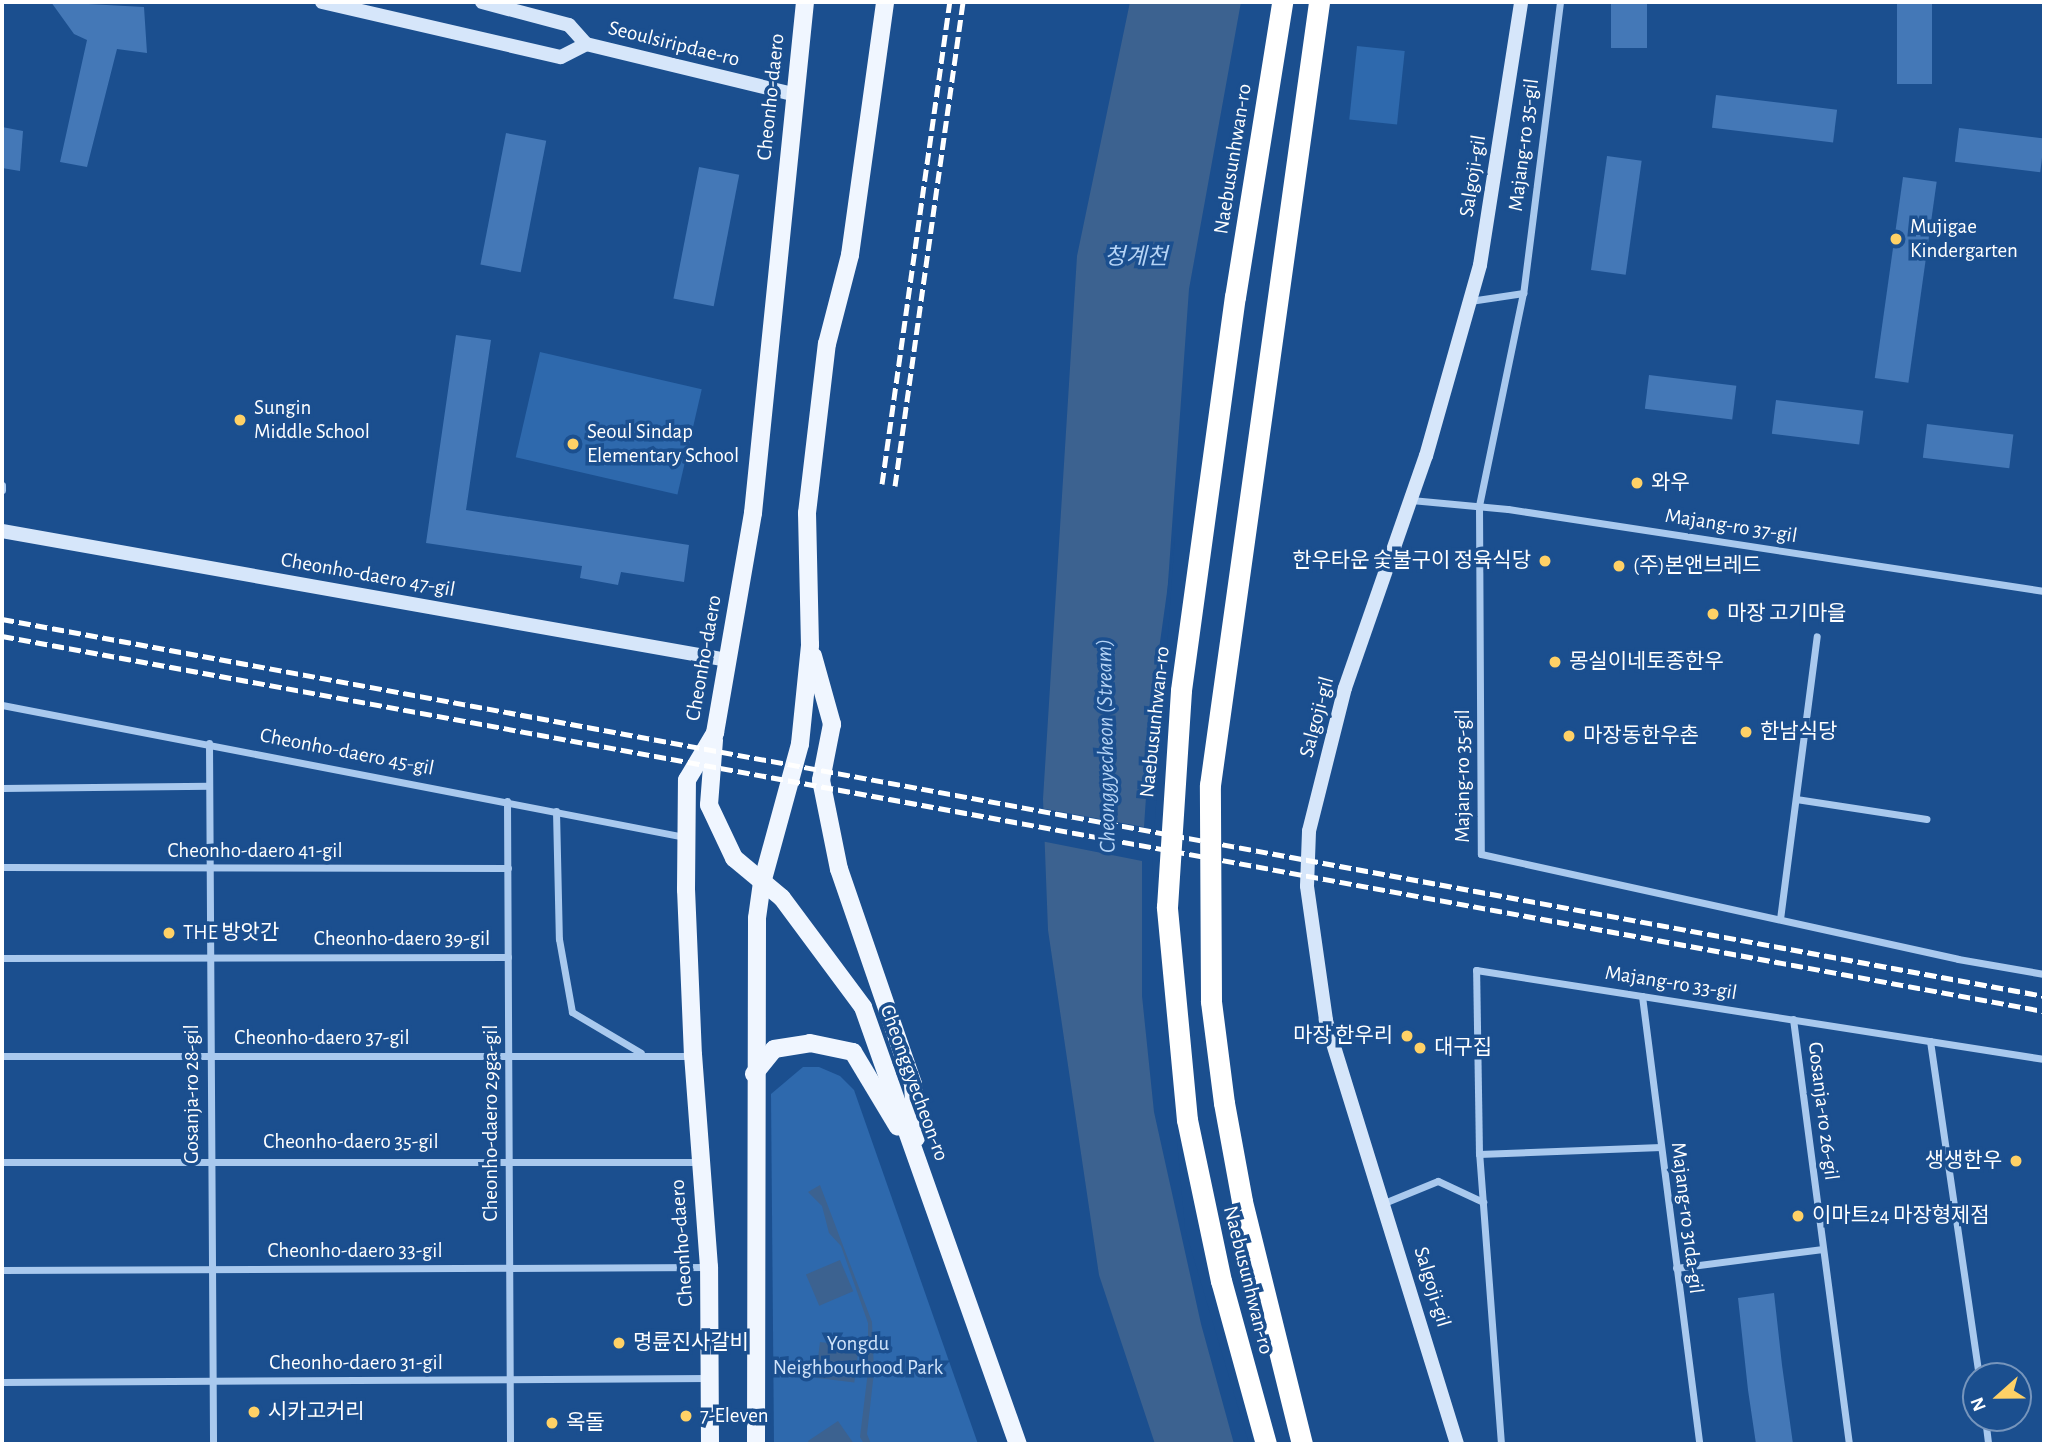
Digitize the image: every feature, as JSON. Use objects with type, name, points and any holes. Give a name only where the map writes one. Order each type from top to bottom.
[{"type":"highway","name":"Naebusunhwan-ro","points":[[1266,1444],[1221,1281],[1189,1132],[1167,907],[1171,796],[1183,676],[1282,2]]},
{"type":"highway","name":"Naebusunhwan-ro","points":[[1302,1444],[1242,1201],[1224,1103],[1212,1001],[1210,785],[1319,2]]},
{"type":"main road","name":"Seoulsiripdae-ro","points":[[322,2],[561,57],[586,44]]},
{"type":"main road","name":"Seoulsiripdae-ro","points":[[482,2],[569,25],[586,44],[793,94]]},
{"type":"main road","name":"Cheonho-daero","points":[[710,1444],[709,1267],[692,1056],[687,780],[715,733],[753,513],[793,94],[805,2]]},
{"type":"main road","points":[[756,1444],[754,1073],[762,883],[800,744],[810,645],[807,513],[827,344],[850,255],[885,2]]},
{"type":"main road","name":"Salgoji-gil","points":[[1457,1444],[1326,1020],[1307,886],[1309,831],[1345,688],[1411,500],[1480,265],[1521,2]]},
{"type":"main road","name":"Cheonho-daero 47-gil","points":[[2,531],[727,660]]},
{"type":"main road","points":[[810,645],[832,724],[821,780],[839,869],[913,1084],[918,1159]]},
{"type":"main road","name":"Cheonggyecheon-ro","points":[[715,733],[709,805],[734,858],[782,898],[863,1007],[1018,1444]]},
{"type":"main road","points":[[754,1073],[774,1049],[810,1042],[853,1052],[918,1159]]},
{"type":"street","name":"Majang-ro 35-gil","points":[[1560,2],[1523,293],[1479,506],[1481,854],[2044,974]]},
{"type":"street","points":[[1470,301],[1523,293]]},
{"type":"street","name":"Majang-ro 37-gil","points":[[1411,500],[1479,506],[2044,591]]},
{"type":"street","points":[[1780,919],[1817,636]]},
{"type":"street","name":"Cheonho-daero 45-gil","points":[[2,705],[686,837]]},
{"type":"street","name":"Gosanja-ro 28-gil","points":[[209,743],[209,1160],[213,1444]]},
{"type":"street","points":[[2,788],[209,786]]},
{"type":"street","points":[[1796,799],[1926,819]]},
{"type":"street","name":"Cheonho-daero 29ga-gil","points":[[507,802],[510,1444]]},
{"type":"street","name":"Cheonho-daero 37-gil","points":[[556,811],[559,939],[572,1012],[643,1054]]},
{"type":"street","name":"Cheonho-daero 41-gil","points":[[2,867],[508,869]]},
{"type":"street","name":"Cheonho-daero 39-gil","points":[[2,958],[209,955],[508,957]]},
{"type":"street","name":"Majang-ro 33-gil","points":[[1501,1444],[1479,1154],[1476,970],[2044,1059]]},
{"type":"street","name":"Majang-ro 31da-gil","points":[[1642,996],[1699,1444]]},
{"type":"street","name":"Gosanja-ro 26-gil","points":[[1793,1019],[1849,1444]]},
{"type":"street","points":[[1930,1041],[1977,1362]]},
{"type":"street","name":"Cheonho-daero 37-gil","points":[[2,1056],[692,1056]]},
{"type":"street","points":[[1479,1154],[1661,1146]]},
{"type":"street","name":"Cheonho-daero 35-gil","points":[[2,1162],[509,1159],[700,1162]]},
{"type":"street","points":[[1384,1203],[1438,1181],[1483,1202]]},
{"type":"street","points":[[1676,1268],[1823,1249]]},
{"type":"street","name":"Cheonho-daero 33-gil","points":[[2,1270],[709,1267]]},
{"type":"street","name":"Cheonho-daero 31-gil","points":[[2,1382],[710,1378]]},
{"type":"green space","points":[[1357,46],[1405,51],[1397,125],[1349,120]]},
{"type":"green space","points":[[540,352],[702,389],[677,495],[516,457]]},
{"type":"green space","name":"Yongdu Neighbourhood Park","points":[[803,1067],[819,1067],[840,1076],[854,1090],[978,1444],[774,1444],[771,1094]]},
{"type":"water","name":"청계천","points":[[1130,2],[1241,2],[1189,289],[1148,862],[1182,1230],[1246,1444],[1155,1444],[1099,1275],[1048,930],[1043,799],[1077,256]]},
{"type":"water","points":[[820,1185],[872,1322],[874,1372],[867,1434],[871,1444],[864,1444],[860,1437],[868,1371],[868,1323],[841,1246],[829,1233],[822,1206],[808,1192]]},
{"type":"water","points":[[840,1260],[853,1291],[819,1306],[806,1274]]},
{"type":"water","points":[[820,1342],[859,1347],[854,1382],[816,1378]]},
{"type":"water","points":[[838,1421],[854,1444],[810,1444],[808,1441]]},
{"type":"pier","points":[[1175,535],[1152,862],[1185,1229],[1249,1444],[1234,1444],[1201,1324],[1154,1112],[1142,996],[1142,861],[1041,841],[1040,808],[1144,827],[1153,692]]},
{"type":"building","points":[[51,2],[144,7],[147,53],[117,49],[87,167],[60,162],[87,40],[74,34]]},
{"type":"building","points":[[1611,2],[1647,2],[1647,48],[1611,48]]},
{"type":"building","points":[[1897,2],[1932,2],[1932,84],[1897,84]]},
{"type":"building","points":[[1716,95],[1837,110],[1833,143],[1712,128]]},
{"type":"building","points":[[2,127],[23,131],[20,171],[2,168]]},
{"type":"building","points":[[1959,128],[2044,138],[2040,172],[1955,162]]},
{"type":"building","points":[[506,133],[546,141],[521,272],[480,265]]},
{"type":"building","points":[[1607,156],[1642,161],[1626,275],[1591,270]]},
{"type":"building","points":[[699,167],[739,175],[714,306],[673,299]]},
{"type":"building","points":[[1903,177],[1937,182],[1908,383],[1875,378]]},
{"type":"building","points":[[456,335],[491,340],[466,510],[689,545],[684,582],[621,572],[618,585],[580,578],[582,566],[426,543]]},
{"type":"building","points":[[1649,375],[1736,386],[1732,419],[1645,409]]},
{"type":"building","points":[[1776,400],[1863,411],[1859,444],[1772,434]]},
{"type":"building","points":[[1927,424],[2013,435],[2009,468],[1923,458]]},
{"type":"building","points":[[1774,1293],[1793,1444],[1756,1444],[1748,1390],[1738,1298]]},
{"type":"railway","points":[[882,484],[950,2]]},
{"type":"railway","points":[[895,486],[963,2]]},
{"type":"railway","points":[[2,619],[2044,996]]},
{"type":"railway","points":[[2,636],[2044,1011]]},
{"type":"place","name":"Mujigae Kindergarten","points":[[1896,239]]},
{"type":"place","name":"Sungin Middle School","points":[[240,420]]},
{"type":"place","name":"Seoul Sindap Elementary School","points":[[573,444]]},
{"type":"place","name":"와우","points":[[1637,483]]},
{"type":"place","name":"한우타운 숯불구이 정육식당","points":[[1545,561]]},
{"type":"place","name":"(주)본앤브레드","points":[[1619,566]]},
{"type":"place","name":"마장 고기마을","points":[[1713,614]]},
{"type":"place","name":"몽실이네토종한우","points":[[1555,662]]},
{"type":"place","name":"한남식당","points":[[1746,732]]},
{"type":"place","name":"마장동한우촌","points":[[1569,736]]},
{"type":"place","name":"THE 방앗간","points":[[169,933]]},
{"type":"place","name":"마장 한우리","points":[[1407,1036]]},
{"type":"place","name":"대구집","points":[[1420,1048]]},
{"type":"place","name":"생생한우","points":[[2016,1161]]},
{"type":"place","name":"이마트24 마장형제점","points":[[1798,1216]]},
{"type":"place","name":"명륜진사갈비","points":[[619,1343]]},
{"type":"place","name":"시카고커리","points":[[254,1412]]},
{"type":"place","name":"7-Eleven","points":[[686,1416]]},
{"type":"place","name":"옥돌","points":[[552,1423]]},
{"type":"water label","name":"Cheonggyecheon (Stream)","points":[[1107,746]]}]
